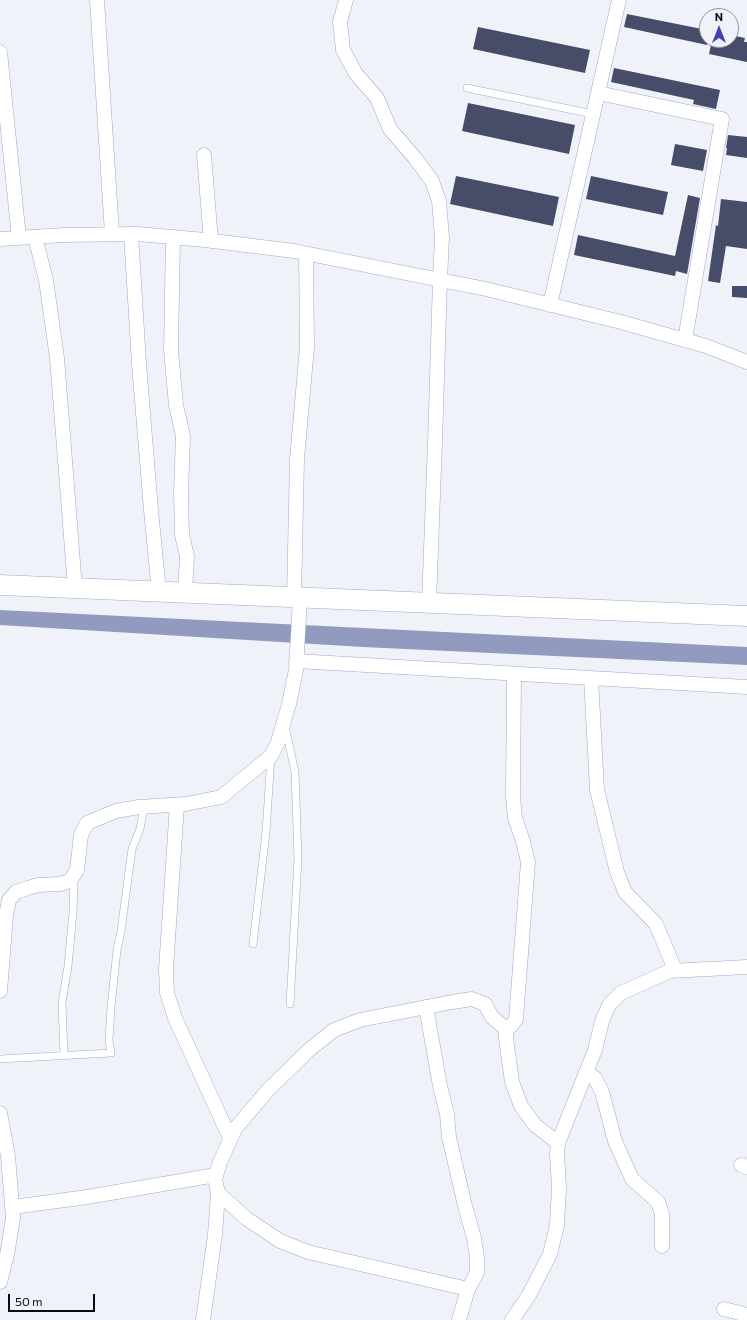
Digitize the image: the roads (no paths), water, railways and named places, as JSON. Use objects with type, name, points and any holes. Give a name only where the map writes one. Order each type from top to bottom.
[{"type":"main road","points":[[0,585],[747,616]]},
{"type":"street","points":[[97,0],[112,234]]},
{"type":"street","points":[[346,0],[340,22],[343,50],[356,74],[377,98],[390,129],[415,158],[432,181],[439,201],[442,237],[430,603]]},
{"type":"street","points":[[550,305],[619,0]]},
{"type":"street","points":[[0,52],[19,238]]},
{"type":"street","points":[[598,93],[722,119],[685,340]]},
{"type":"street","points":[[204,155],[211,241]]},
{"type":"street","points":[[131,234],[151,510],[159,592]]},
{"type":"street","points":[[0,239],[64,235],[131,234],[211,241],[306,254],[486,289],[621,322],[706,346],[747,362]]},
{"type":"street","points":[[35,237],[46,280],[58,358],[75,588]]},
{"type":"street","points":[[173,237],[171,350],[176,405],[183,436],[181,494],[182,536],[187,556],[185,593]]},
{"type":"street","points":[[0,991],[6,915],[9,900],[16,892],[38,885],[60,884],[70,881],[77,870],[81,835],[87,823],[116,811],[221,797],[271,756],[278,742],[296,670],[297,459],[307,347],[306,254]]},
{"type":"street","points":[[296,661],[747,687]]},
{"type":"street","points":[[506,1029],[511,1026],[516,1019],[528,862],[523,841],[514,818],[512,796],[514,674]]},
{"type":"street","points":[[591,678],[597,790],[617,872],[624,892],[656,924],[674,970]]},
{"type":"street","points":[[177,804],[166,969],[167,993],[175,1018],[230,1138]]},
{"type":"street","points":[[512,1320],[529,1295],[550,1254],[557,1225],[559,1188],[557,1154],[558,1143],[595,1050],[602,1021],[609,1005],[621,993],[670,970],[747,966]]},
{"type":"street","points":[[203,1320],[215,1235],[218,1193],[216,1175],[234,1129],[268,1091],[310,1048],[334,1030],[360,1020],[472,999],[485,1004],[492,1017],[506,1029],[512,1082],[522,1106],[534,1125],[558,1143]]},
{"type":"street","points":[[426,1007],[440,1086],[447,1114],[449,1137],[464,1206],[474,1238],[477,1258],[477,1273],[468,1289],[459,1320]]},
{"type":"street","points":[[586,1072],[595,1078],[602,1092],[615,1141],[632,1179],[658,1202],[662,1214],[662,1246]]},
{"type":"street","points":[[0,1113],[8,1156],[14,1218],[0,1282]]},
{"type":"street","points":[[13,1207],[87,1197],[216,1175]]},
{"type":"street","points":[[218,1193],[247,1219],[280,1241],[308,1252],[468,1289]]},
{"type":"street","points":[[724,1309],[747,1315]]},
{"type":"lane","points":[[467,88],[593,114]]},
{"type":"lane","points":[[284,720],[295,772],[298,858],[290,1004]]},
{"type":"lane","points":[[253,944],[266,832],[271,756]]},
{"type":"lane","points":[[0,1059],[111,1053],[109,1040],[117,950],[132,849],[140,829],[144,807]]},
{"type":"lane","points":[[64,1055],[62,1003],[68,966],[74,874]]},
{"type":"water","points":[[0,610],[747,647],[747,665],[363,647],[0,625]]}]
